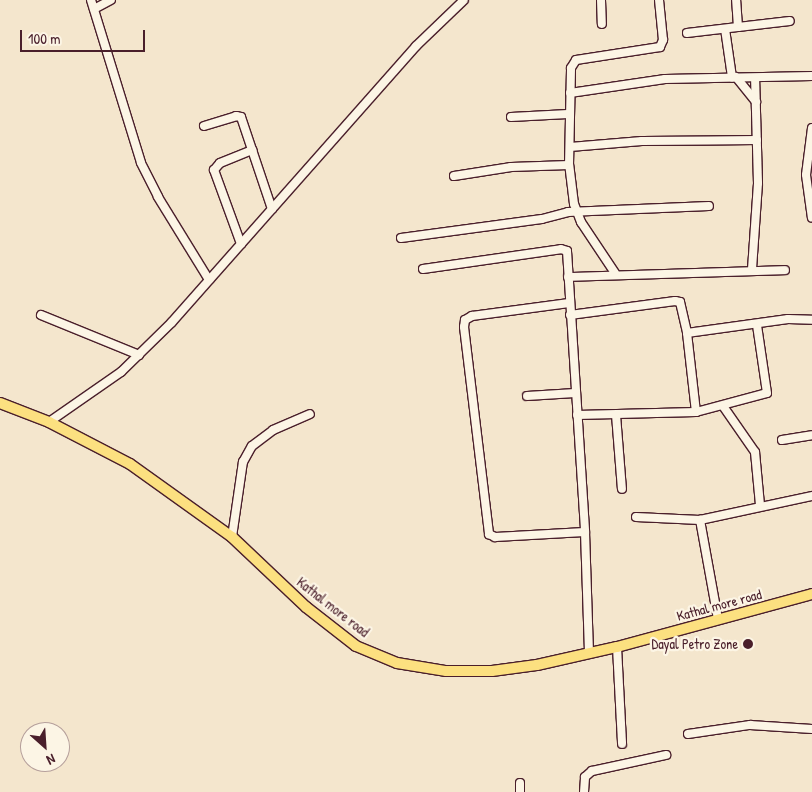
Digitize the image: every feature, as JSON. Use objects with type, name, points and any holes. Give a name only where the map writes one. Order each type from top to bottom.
[{"type":"main road","name":"Kathal more road","points":[[0,403],[49,422],[130,464],[232,537],[313,613],[356,646],[397,663],[446,671],[492,671],[617,648],[812,594]]},
{"type":"street","points":[[91,0],[141,162],[158,197],[209,280]]},
{"type":"street","points":[[94,9],[111,0]]},
{"type":"street","points":[[49,422],[121,372],[139,355],[209,280],[416,46],[464,0]]},
{"type":"street","points":[[602,0],[602,24]]},
{"type":"street","points":[[615,273],[577,211],[569,165],[568,114],[571,68],[576,60],[662,46],[659,0]]},
{"type":"street","points":[[736,0],[738,27]]},
{"type":"street","points":[[688,33],[790,21]]},
{"type":"street","points":[[726,29],[734,77],[756,102]]},
{"type":"street","points":[[570,93],[665,79],[812,76]]},
{"type":"street","points":[[752,269],[758,183],[755,78]]},
{"type":"street","points":[[511,117],[568,114]]},
{"type":"street","points":[[204,126],[239,116],[272,209]]},
{"type":"street","points":[[812,128],[806,175],[812,218]]},
{"type":"street","points":[[570,148],[642,141],[757,140]]},
{"type":"street","points":[[241,244],[214,170],[217,165],[252,150]]},
{"type":"street","points":[[454,176],[511,167],[569,165]]},
{"type":"street","points":[[401,238],[542,219],[577,211],[709,206]]},
{"type":"street","points":[[423,269],[561,249],[566,251],[585,532],[589,654]]},
{"type":"street","points":[[568,277],[615,273],[752,269],[785,270]]},
{"type":"street","points":[[570,316],[675,301],[680,302],[687,333],[696,412]]},
{"type":"street","points":[[570,303],[472,316],[465,320],[464,327],[489,534],[496,537],[585,532]]},
{"type":"street","points":[[41,315],[139,355]]},
{"type":"street","points":[[687,333],[812,320]]},
{"type":"street","points":[[577,415],[696,412],[767,393],[757,325]]},
{"type":"street","points":[[527,396],[575,392]]},
{"type":"street","points":[[723,406],[755,452],[760,505]]},
{"type":"street","points":[[232,537],[243,462],[252,446],[272,430],[310,414]]},
{"type":"street","points":[[616,415],[622,490]]},
{"type":"street","points":[[782,440],[812,435]]},
{"type":"street","points":[[636,517],[700,520],[760,505],[812,496]]},
{"type":"street","points":[[700,520],[718,619]]},
{"type":"street","points":[[617,648],[622,744]]},
{"type":"street","points":[[688,734],[750,725],[812,729]]},
{"type":"street","points":[[584,792],[585,777],[592,771],[666,755]]},
{"type":"street","points":[[520,783],[520,792]]},
{"type":"place","name":"Dayal Petro Zone","points":[[748,644]]}]
